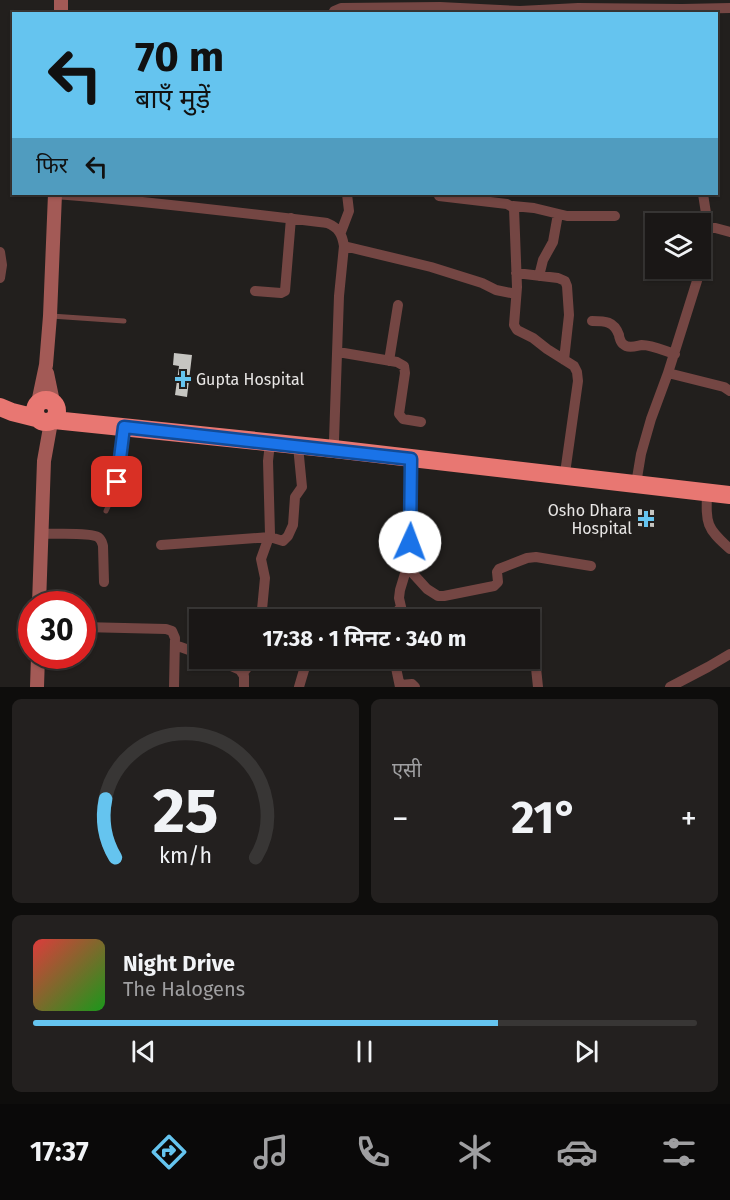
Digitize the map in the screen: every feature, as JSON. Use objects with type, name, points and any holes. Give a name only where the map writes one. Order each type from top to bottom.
[{"type":"highway","points":[[0,402],[14,400],[46,412],[124,427],[411,459],[730,485]]},
{"type":"highway","points":[[0,407],[12,412],[46,412],[334,440],[566,466],[730,495]]},
{"type":"street","points":[[333,8],[376,11],[520,6],[730,9]]},
{"type":"street","points":[[39,591],[54,195]]},
{"type":"street","points":[[67,195],[148,201],[291,218],[327,223],[341,232]]},
{"type":"street","points":[[334,440],[339,296],[344,246],[341,232],[349,210],[347,195]]},
{"type":"street","points":[[703,195],[706,213]]},
{"type":"street","points":[[439,196],[534,208],[574,217],[615,216]]},
{"type":"street","points":[[513,206],[515,210],[514,322],[516,328],[576,369],[578,381],[566,466]]},
{"type":"street","points":[[539,276],[543,260],[553,242],[558,214]]},
{"type":"street","points":[[255,291],[281,293],[285,291],[291,218]]},
{"type":"street","points":[[711,227],[730,232]]},
{"type":"street","points":[[344,246],[431,267],[482,283],[496,290],[516,294]]},
{"type":"street","points":[[0,252],[2,265],[0,278]]},
{"type":"street","points":[[516,273],[565,281],[569,315],[564,360]]},
{"type":"street","points":[[637,479],[640,454],[675,354],[698,279]]},
{"type":"street","points":[[389,361],[398,305]]},
{"type":"street","points":[[592,321],[610,322],[624,345],[631,347],[645,345],[675,354]]},
{"type":"street","points":[[338,352],[402,364],[405,368],[399,414],[403,419],[421,422]]},
{"type":"street","points":[[668,373],[724,387],[730,391]]},
{"type":"street","points":[[262,609],[265,578],[261,559],[270,537],[268,461],[270,443]]},
{"type":"street","points":[[161,544],[270,537],[283,541],[288,536],[292,525],[295,497],[302,487],[298,446]]},
{"type":"street","points":[[401,607],[400,590],[406,567],[411,525],[411,459]]},
{"type":"street","points":[[707,492],[706,516],[709,526],[730,549]]},
{"type":"street","points":[[41,534],[86,534],[98,537],[103,546],[104,582]]},
{"type":"street","points":[[406,567],[432,593],[444,596],[494,586],[498,582],[498,570],[527,558],[541,557],[591,566]]},
{"type":"street","points":[[96,627],[169,630],[174,634],[175,645],[174,687]]},
{"type":"street","points":[[175,645],[189,650]]},
{"type":"street","points":[[670,687],[730,654]]},
{"type":"street","points":[[37,687],[38,669]]},
{"type":"street","points":[[238,669],[243,673]]},
{"type":"street","points":[[244,687],[243,673],[246,669]]},
{"type":"street","points":[[299,687],[304,669]]},
{"type":"street","points":[[396,669],[400,686],[412,684],[415,687]]},
{"type":"street","points":[[536,669],[538,687]]},
{"type":"lane","points":[[50,316],[124,321]]},
{"type":"lane","points":[[106,511],[117,482],[124,427]]},
{"type":"building","points":[[174,353],[192,355],[187,397],[175,395],[179,366],[173,365]]},
{"type":"building","points":[[638,509],[654,510],[654,527],[638,526]]},
{"type":"place","name":"Gupta Hospital","points":[[183,379]]},
{"type":"place","name":"Osho Dhara Hospital","points":[[646,519]]},
{"type":"route","points":[[117,482],[124,427],[411,459],[410,542]]}]
